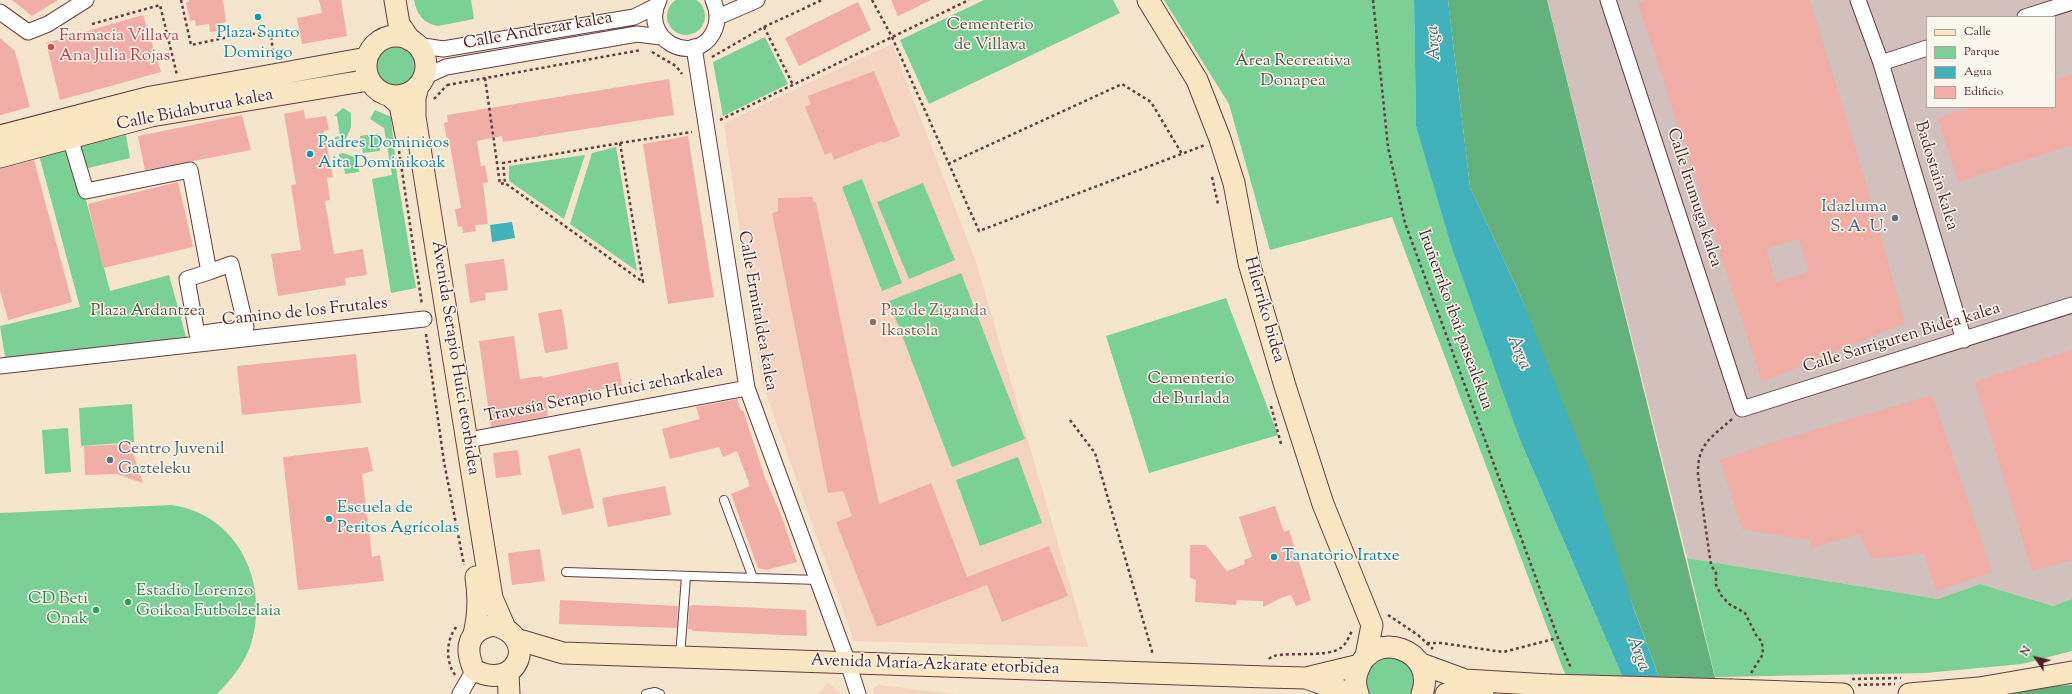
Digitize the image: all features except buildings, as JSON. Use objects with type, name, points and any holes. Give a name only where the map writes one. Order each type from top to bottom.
[{"type":"main road","points":[[384,0],[388,24],[380,40],[374,45],[367,58],[367,73],[369,80],[374,87],[389,95],[404,95],[412,92],[421,81],[425,60],[414,42],[399,24],[395,0]]},
{"type":"main road","name":"Hilerriko bidea","points":[[1148,0],[1197,80],[1220,139],[1234,182],[1249,263],[1285,386],[1323,504],[1370,622],[1398,647],[1414,656],[1424,652]]},
{"type":"main road","points":[[380,40],[403,37],[414,42]]},
{"type":"main road","name":"Calle Bidaburua kalea","points":[[0,136],[151,97],[367,58]]},
{"type":"main road","name":"Calle Bidaburua kalea","points":[[0,157],[151,116],[369,80]]},
{"type":"main road","name":"Avenida Serapio Huici etorbidea","points":[[421,81],[415,98],[414,117],[468,440],[492,598],[511,633]]},
{"type":"main road","name":"Avenida Serapio Huici etorbidea","points":[[389,95],[400,105],[403,119],[479,598],[478,617],[474,634]]},
{"type":"main road","points":[[1358,694],[1356,678],[1363,660],[1370,622]]},
{"type":"main road","points":[[493,694],[468,657],[468,645],[474,634],[483,627],[494,625],[511,633],[519,647],[519,657],[511,669],[509,694]]},
{"type":"main road","name":"Avenida María-Azkarate etorbidea","points":[[511,633],[563,653],[1306,678]]},
{"type":"main road","points":[[1306,678],[1363,660],[1385,647],[1398,647]]},
{"type":"main road","points":[[1424,652],[1465,680],[1550,689],[1575,694]]},
{"type":"main road","points":[[1422,694],[1425,677],[1424,652]]},
{"type":"main road","name":"Avenida María-Azkarate etorbidea","points":[[511,669],[563,653]]},
{"type":"main road","points":[[479,673],[492,677],[511,669]]},
{"type":"main road","points":[[1909,694],[1979,688],[2072,672]]},
{"type":"main road","points":[[1306,678],[1351,694]]},
{"type":"main road","points":[[2006,694],[2072,684]]},
{"type":"main road","points":[[1446,694],[1465,690],[1550,689],[1732,690],[1843,694]]},
{"type":"street","points":[[0,12],[28,32],[48,24],[86,0]]},
{"type":"street","points":[[658,3],[654,16],[656,27],[661,37],[676,47],[694,47],[704,43],[711,36],[716,27],[718,17],[714,0]]},
{"type":"street","points":[[718,17],[757,0]]},
{"type":"street","name":"Calle Irumuga kalea","points":[[1608,0],[1742,409]]},
{"type":"street","name":"Badostain kalea","points":[[1858,0],[1881,63],[1964,340]]},
{"type":"street","points":[[2028,16],[2072,2]]},
{"type":"street","name":"Calle Andrezar kalea","points":[[414,42],[443,49],[634,17],[658,3]]},
{"type":"street","name":"Calle Andrezar kalea","points":[[421,81],[446,67],[629,35],[637,34],[661,37]]},
{"type":"street","name":"Calle Ermitaldea kalea","points":[[694,47],[747,388],[818,580],[858,694]]},
{"type":"street","points":[[1881,63],[1926,48]]},
{"type":"street","points":[[70,138],[86,191],[190,170],[209,272]]},
{"type":"street","points":[[231,264],[246,327],[197,334],[187,279],[209,272],[231,264]]},
{"type":"street","name":"Calle Sarriguren Bidea kalea","points":[[1742,409],[2072,305]]},
{"type":"street","name":"Camino de los Frutales","points":[[0,366],[424,319]]},
{"type":"street","name":"Travesía Serapio Huici zeharkalea","points":[[468,440],[747,388]]},
{"type":"street","points":[[460,694],[479,673]]},
{"type":"lane","points":[[724,500],[753,578]]},
{"type":"lane","points":[[566,572],[818,580]]},
{"type":"lane","points":[[680,658],[686,576]]},
{"type":"lane","points":[[646,694],[655,692],[660,694]]},
{"type":"path","points":[[162,0],[160,5],[177,75]]},
{"type":"path","points":[[181,0],[191,45],[233,36],[271,32],[273,54]]},
{"type":"path","points":[[709,59],[764,27],[822,0]]},
{"type":"path","points":[[872,0],[892,37],[979,231],[1220,139]]},
{"type":"path","points":[[718,121],[969,0]]},
{"type":"path","name":"Iruñerriko ibai-pasealekua","points":[[1372,0],[1388,147],[1405,223],[1558,638],[1574,673]]},
{"type":"path","points":[[92,24],[160,5]]},
{"type":"path","points":[[764,27],[793,85]]},
{"type":"path","points":[[447,86],[646,50]]},
{"type":"path","points":[[650,51],[664,58],[682,72]]},
{"type":"path","points":[[485,78],[500,184],[505,183],[643,282],[620,143]]},
{"type":"path","points":[[948,164],[1122,84],[1150,102],[1182,154]]},
{"type":"path","points":[[498,164],[692,132]]},
{"type":"path","points":[[398,144],[444,462],[464,566]]},
{"type":"path","points":[[503,163],[505,183]]},
{"type":"path","points":[[1211,172],[1219,207]]},
{"type":"path","points":[[1269,398],[1281,444]]},
{"type":"path","points":[[1742,409],[1704,444],[1698,462],[1711,565],[1716,573],[1716,585],[1729,604],[1745,613],[1756,635],[1762,642],[1764,654],[1756,664],[1754,671],[1746,676]]},
{"type":"path","points":[[1070,420],[1095,453],[1153,655]]},
{"type":"path","points":[[1268,662],[1274,655],[1307,655],[1336,650],[1370,622],[1428,643],[1503,652],[1558,638]]},
{"type":"path","points":[[1424,652],[1428,643]]},
{"type":"path","points":[[1424,652],[1428,643]]},
{"type":"shaded area","points":[[1547,0],[2072,0],[2072,599],[2053,606],[1980,584],[1938,599],[1687,558]]},
{"type":"shaded area","name":"Paz de Ziganda Ikastola","points":[[892,44],[976,262],[1088,647],[854,641],[762,383],[724,123]]},
{"type":"shaded area","points":[[828,683],[839,692],[840,694],[818,694]]},
{"type":"shaded area","points":[[878,685],[955,694],[874,694],[873,689]]},
{"type":"green space","points":[[679,-1],[693,-1],[699,3],[704,12],[704,20],[699,29],[686,35],[673,29],[667,16],[673,3]]},
{"type":"green space","points":[[414,0],[471,0],[474,19],[438,26],[433,25],[422,18],[417,10]]},
{"type":"green space","name":"Cementerio de Villava","points":[[984,0],[1113,0],[1120,13],[929,104],[900,40]]},
{"type":"green space","name":"Área Recreativa Donapea","points":[[1164,0],[1414,0],[1416,126],[1520,440],[1630,694],[1575,694],[1563,669],[1392,217],[1270,250],[1229,104]]},
{"type":"green space","points":[[1448,0],[1547,0],[1719,694],[1665,694],[1521,297],[1470,187]]},
{"type":"green space","points":[[765,37],[788,84],[723,116],[713,62]]},
{"type":"green space","points":[[401,45],[408,48],[414,54],[417,65],[416,73],[408,82],[401,85],[393,85],[386,82],[378,73],[377,61],[380,54],[389,46]]},
{"type":"green space","points":[[343,108],[351,113],[351,127],[345,141],[336,144],[335,137],[340,136],[337,116],[334,116]]},
{"type":"green space","points":[[375,110],[391,117],[397,175],[416,288],[391,293],[372,179],[392,175],[384,128],[370,119]]},
{"type":"green space","points":[[378,133],[380,151],[363,153],[360,136]]},
{"type":"green space","points":[[126,135],[130,158],[80,170],[74,147]]},
{"type":"green space","name":"Plaza Ardantzea","points":[[72,147],[110,291],[169,275],[186,337],[6,362],[0,326],[80,307],[39,155]]},
{"type":"green space","points":[[616,147],[637,271],[570,224],[592,153]]},
{"type":"green space","points":[[343,153],[357,158],[359,172],[345,174],[343,161],[340,162],[339,154]]},
{"type":"green space","points":[[585,155],[564,219],[509,181],[509,166]]},
{"type":"green space","points":[[862,179],[902,283],[882,291],[842,187]]},
{"type":"green space","points":[[923,183],[955,260],[909,279],[877,202]]},
{"type":"green space","points":[[961,273],[1025,439],[952,467],[889,301]]},
{"type":"green space","name":"Cementerio de Burlada","points":[[1226,298],[1278,435],[1149,473],[1106,336]]},
{"type":"green space","points":[[132,404],[134,442],[81,446],[79,408]]},
{"type":"green space","points":[[68,428],[71,472],[45,474],[42,430]]},
{"type":"green space","points":[[1018,457],[1042,523],[980,546],[956,480]]},
{"type":"green space","name":"Estadio Lorenzo Goikoa Futbolzelaia","points":[[171,505],[195,511],[215,522],[231,538],[244,556],[252,577],[256,600],[255,623],[250,647],[240,666],[227,683],[217,694],[0,694],[0,513]]},
{"type":"green space","points":[[1687,558],[1938,599],[1980,584],[2053,606],[2072,599],[2072,651],[2022,664],[1925,673],[1715,677]]},
{"type":"green space","points":[[1386,655],[1408,662],[1414,678],[1412,694],[1366,694],[1366,669]]},
{"type":"green space","points":[[2072,685],[2072,694],[1909,694]]},
{"type":"water","name":"Arga","points":[[1414,0],[1448,0],[1470,187],[1521,297],[1591,474],[1634,609],[1665,694],[1630,694],[1520,440],[1451,245],[1416,126]]},
{"type":"water","points":[[512,222],[515,238],[492,242],[490,225]]},
{"type":"place","name":"Plaza Santo Domingo","points":[[258,17]]},
{"type":"place","name":"Farmacia Villava Ana Julia Rojas","points":[[51,47]]},
{"type":"place","name":"Padres Dominicos Aita Dominikoak","points":[[310,154]]},
{"type":"place","name":"Idazluma S. A. U.","points":[[1895,218]]},
{"type":"place","name":"Paz de Ziganda Ikastola","points":[[873,322]]},
{"type":"place","name":"Centro Juvenil Gazteleku","points":[[110,460]]},
{"type":"place","name":"Escuela de Peritos Agrícolas","points":[[329,519]]},
{"type":"place","name":"Tanatorio Iratxe","points":[[1274,557]]},
{"type":"place","name":"Estadio Lorenzo Goikoa Futbolzelaia","points":[[128,602]]},
{"type":"place","name":"CD Beti Onak","points":[[96,610]]}]
